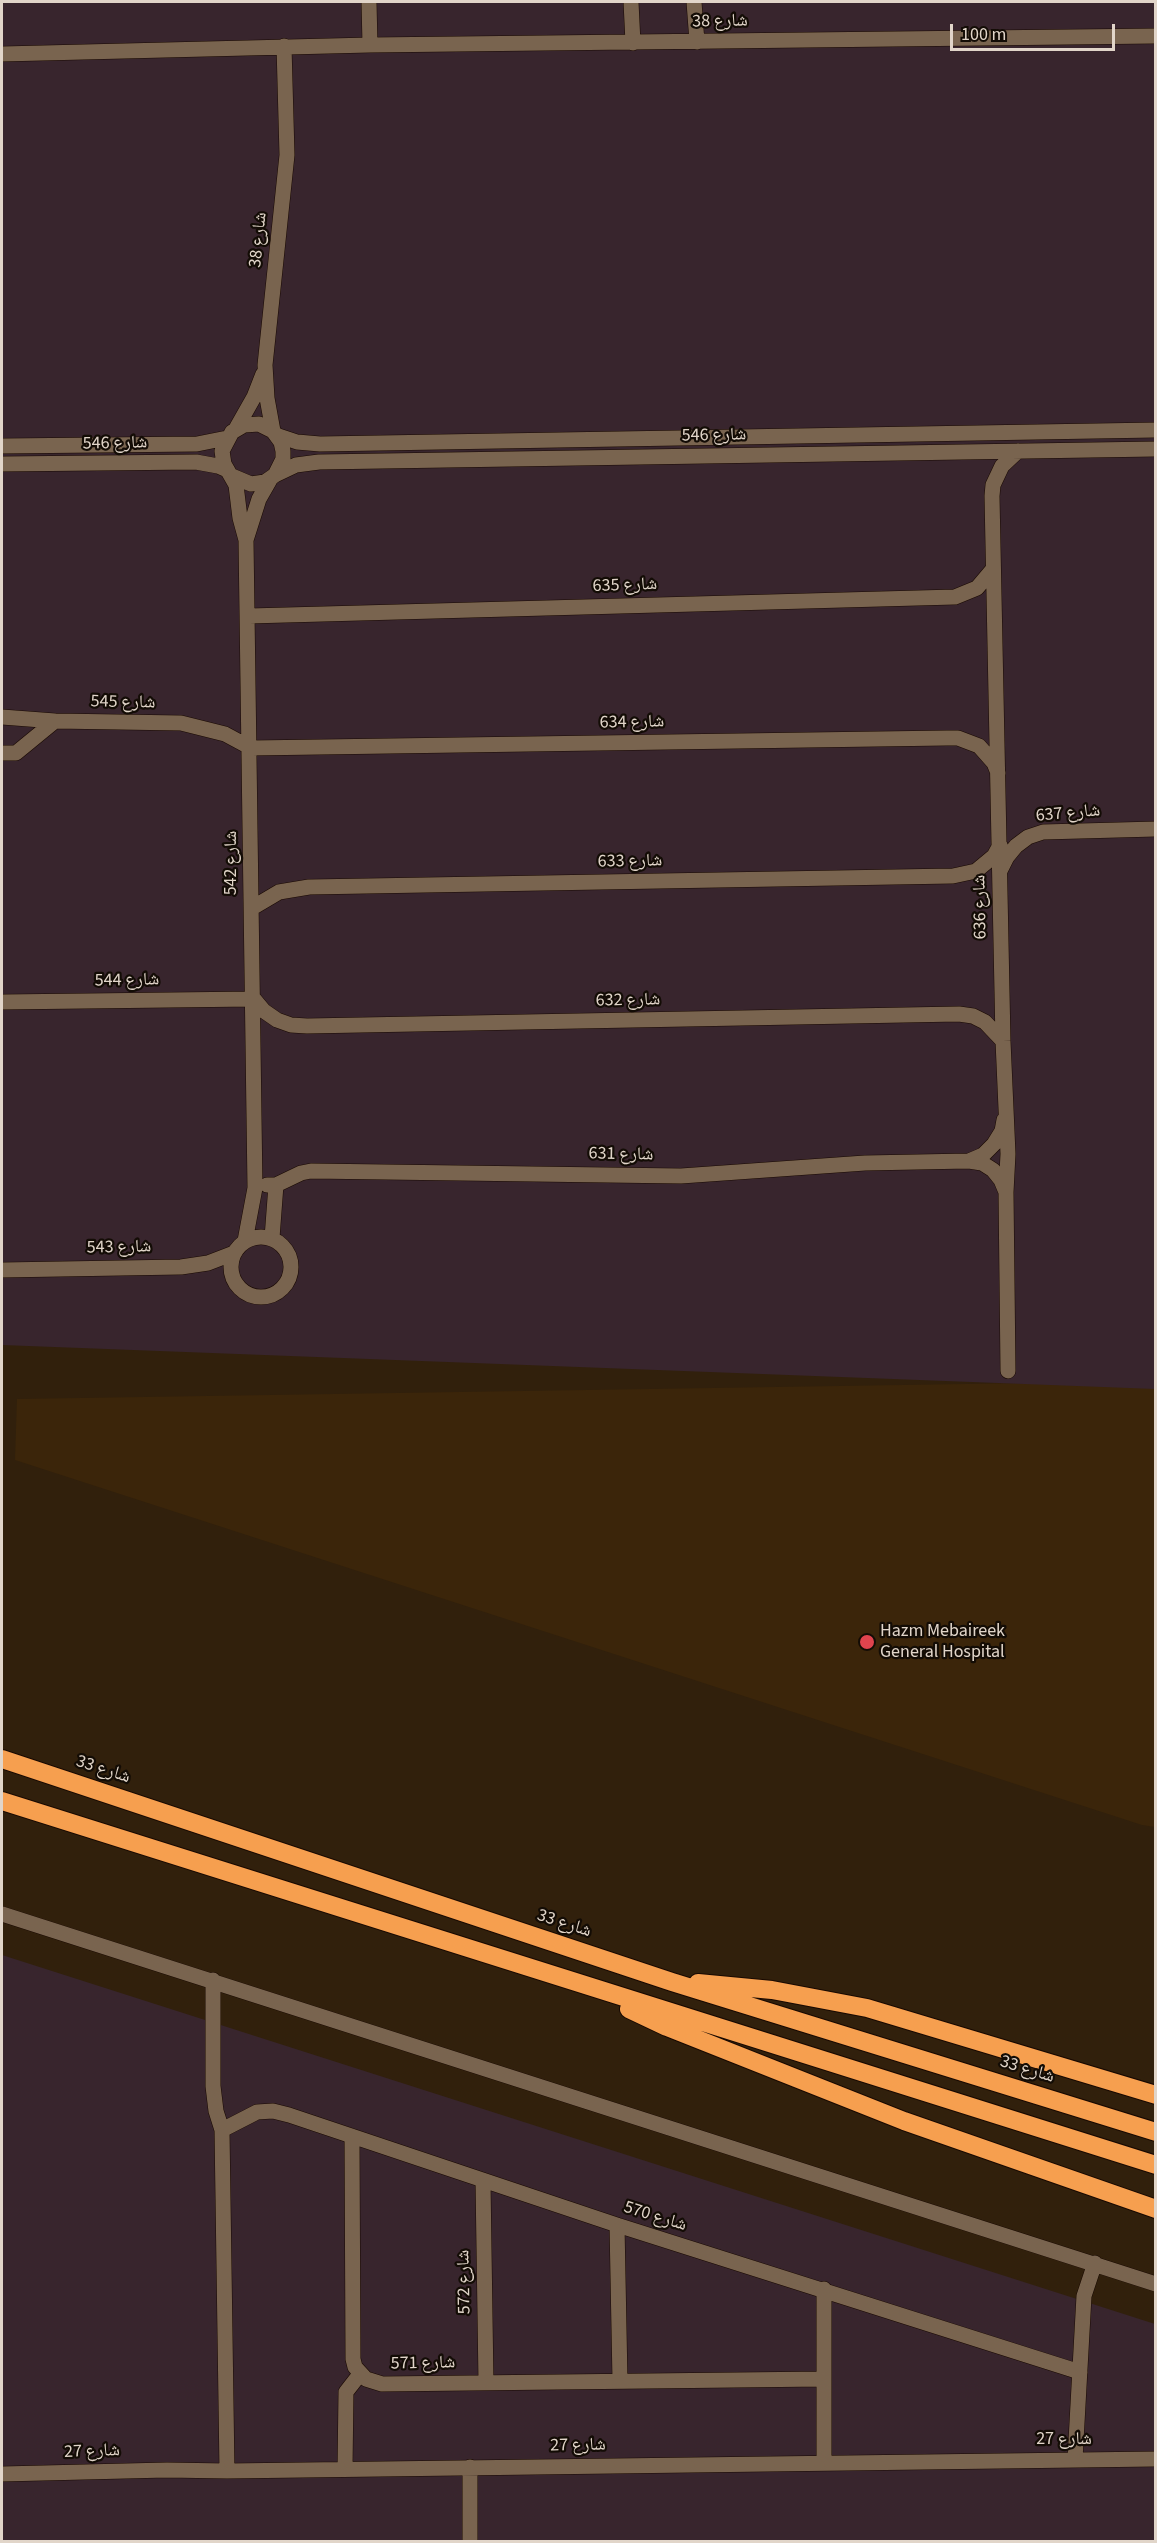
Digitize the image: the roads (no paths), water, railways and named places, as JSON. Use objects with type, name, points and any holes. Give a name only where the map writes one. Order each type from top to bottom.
[{"type":"highway","name":"شارع 33","points":[[2,1759],[672,1982],[1155,2132]]},
{"type":"highway","points":[[2,1801],[1155,2165]]},
{"type":"highway","points":[[672,1982],[761,1988],[846,2003],[908,2019],[1155,2095]]},
{"type":"highway","points":[[593,1989],[667,2027],[880,2112],[1155,2209]]},
{"type":"street","points":[[369,2],[370,45]]},
{"type":"street","points":[[631,2],[633,43]]},
{"type":"street","points":[[694,2],[697,42]]},
{"type":"street","name":"شارع 38","points":[[2,54],[284,46],[1155,36]]},
{"type":"street","name":"شارع 38","points":[[275,433],[267,398],[265,365],[287,155],[284,46]]},
{"type":"street","name":"شارع 38","points":[[232,433],[254,397],[265,365]]},
{"type":"street","points":[[252,423],[259,424],[275,433],[283,451],[280,468],[273,477],[251,484],[229,473],[222,451],[232,433],[252,423]]},
{"type":"street","name":"شارع 546","points":[[275,433],[297,442],[320,444],[1155,430]]},
{"type":"street","name":"شارع 546","points":[[2,446],[197,444],[232,433]]},
{"type":"street","name":"شارع 546","points":[[273,477],[296,465],[319,462],[1155,449]]},
{"type":"street","name":"شارع 636","points":[[1008,1371],[1006,1192],[1008,1154],[1003,1041],[993,485],[1002,466],[1018,451]]},
{"type":"street","name":"شارع 546","points":[[2,465],[196,462],[218,466],[229,473]]},
{"type":"street","name":"شارع 542","points":[[229,473],[238,495],[240,518],[246,540],[249,616],[255,1185],[245,1241]]},
{"type":"street","name":"شارع 542","points":[[246,540],[259,499],[273,477]]},
{"type":"street","name":"شارع 635","points":[[249,616],[955,597],[977,588],[993,569]]},
{"type":"street","name":"شارع 545","points":[[2,717],[56,721],[181,723],[225,734],[251,748]]},
{"type":"street","points":[[2,753],[16,753],[56,721]]},
{"type":"street","name":"شارع 634","points":[[251,748],[958,738],[979,746],[987,754],[998,773]]},
{"type":"street","name":"شارع 637","points":[[1000,871],[1016,846],[1028,837],[1043,832],[1155,829]]},
{"type":"street","name":"شارع 633","points":[[252,908],[279,892],[309,887],[959,876],[986,865],[1000,845]]},
{"type":"street","name":"شارع 632","points":[[254,999],[264,1011],[277,1020],[291,1025],[307,1026],[959,1014],[985,1022],[1003,1041]]},
{"type":"street","name":"شارع 544","points":[[2,1002],[254,999]]},
{"type":"street","points":[[969,1161],[983,1155],[994,1144],[1002,1131],[1005,1116]]},
{"type":"street","name":"شارع 631","points":[[276,1185],[301,1173],[311,1171],[681,1176],[866,1163],[969,1161],[982,1163],[993,1170],[1002,1180],[1006,1192]]},
{"type":"street","points":[[255,1185],[276,1185],[272,1238]]},
{"type":"street","points":[[255,1237],[272,1238],[283,1245],[288,1252],[292,1269],[285,1286],[271,1296],[253,1296],[238,1287],[231,1270],[234,1253],[245,1241],[255,1237]]},
{"type":"street","name":"شارع 543","points":[[2,1270],[181,1267],[208,1263],[234,1253]]},
{"type":"street","points":[[2,1914],[1155,2284]]},
{"type":"street","points":[[213,1980],[213,2086],[216,2111],[222,2130],[227,2471]]},
{"type":"street","name":"شارع 570","points":[[222,2130],[257,2112],[273,2111],[617,2225],[1080,2372]]},
{"type":"street","points":[[345,2469],[346,2392],[360,2374],[353,2359],[352,2137]]},
{"type":"street","name":"شارع 572","points":[[483,2181],[486,2383]]},
{"type":"street","points":[[617,2225],[620,2381]]},
{"type":"street","points":[[1076,2458],[1084,2296],[1095,2263]]},
{"type":"street","points":[[824,2289],[824,2462]]},
{"type":"street","name":"شارع 571","points":[[360,2374],[366,2379],[382,2384],[824,2379]]},
{"type":"street","name":"شارع 27","points":[[2,2474],[1076,2458],[1155,2459]]},
{"type":"street","points":[[470,2468],[470,2541]]},
{"type":"place","name":"Hazm Mebaireek General Hospital","points":[[867,1642]]}]
